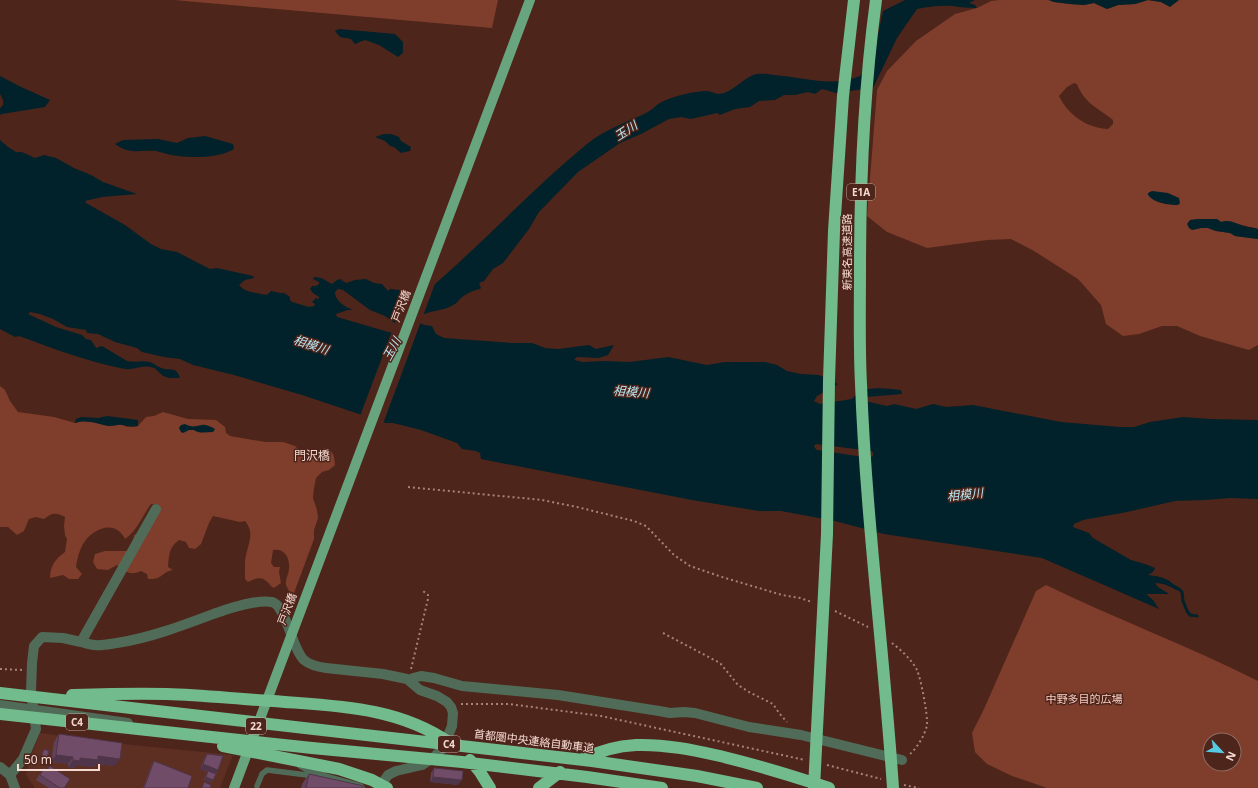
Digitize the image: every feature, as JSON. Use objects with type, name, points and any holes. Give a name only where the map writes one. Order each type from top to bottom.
[{"type":"highway","name":"新東名高速道路","points":[[814,788],[827,534],[829,380],[834,231],[843,96],[854,0]]},
{"type":"highway","name":"新東名高速道路","points":[[876,0],[864,114],[860,202],[861,384],[869,514],[887,704],[893,788]]},
{"type":"highway","name":"C4","points":[[0,693],[19,695]]},
{"type":"highway","points":[[19,695],[165,694],[335,706],[372,711],[407,720],[424,727],[456,746],[469,758],[490,788]]},
{"type":"highway","name":"首都圏中央連絡自動車道","points":[[19,695],[592,761],[697,776],[757,788]]},
{"type":"highway","name":"C4","points":[[0,714],[312,748],[462,762],[587,777],[662,788]]},
{"type":"highway","points":[[17,716],[87,728],[246,750],[340,769],[372,780],[387,788]]},
{"type":"highway","points":[[540,787],[567,767],[603,751],[634,745],[650,745],[696,751],[738,761],[829,788]]},
{"type":"main road","name":"戸沢橋","points":[[249,748],[270,688],[530,0]]},
{"type":"main road","name":"22","points":[[234,788],[249,748]]},
{"type":"street","points":[[81,642],[156,509]]},
{"type":"street","points":[[10,775],[23,759],[36,729],[31,692],[32,671],[34,646],[42,637],[63,638],[96,645],[124,642],[172,629],[238,605],[273,602],[279,607],[284,616],[298,654],[307,662],[326,668],[383,674],[408,680],[420,690],[448,702],[451,707],[453,713],[450,731],[443,748],[434,757],[422,765],[396,771],[388,775],[379,788]]},
{"type":"street","points":[[408,680],[421,676],[462,686],[558,695],[670,713],[684,712],[749,727],[801,735],[902,760]]},
{"type":"street","points":[[0,705],[106,719],[182,732],[262,751],[306,766],[325,778],[360,788]]},
{"type":"street","points":[[0,767],[10,775],[15,788]]},
{"type":"lane","points":[[257,786],[262,774],[267,770],[325,778]]},
{"type":"path","points":[[408,487],[542,500],[634,521],[646,526],[674,555],[690,566],[782,595],[800,598],[814,603]]},
{"type":"path","points":[[408,680],[428,599],[428,595],[422,591]]},
{"type":"path","points":[[831,610],[869,628]]},
{"type":"path","points":[[663,633],[720,663],[738,685],[773,704],[790,726],[801,735]]},
{"type":"path","points":[[890,641],[911,661],[917,671],[927,715],[927,726],[922,737],[913,752],[902,760]]},
{"type":"path","points":[[0,669],[32,671]]},
{"type":"shaded area","points":[[40,733],[132,745],[233,755],[220,788],[35,788],[26,775],[28,763]]},
{"type":"green space","points":[[174,0],[498,0],[492,28]]},
{"type":"green space","points":[[1048,0],[1084,5],[1094,3],[1107,9],[1118,5],[1135,4],[1148,0],[1161,2],[1169,6],[1179,0],[1258,0],[1258,229],[1226,221],[1221,222],[1217,219],[1197,219],[1192,230],[1208,228],[1230,233],[1235,236],[1258,239],[1258,345],[1249,350],[1200,336],[1177,326],[1162,326],[1139,334],[1123,336],[1106,324],[1101,305],[1078,279],[1034,251],[1011,239],[987,240],[927,248],[887,232],[867,216],[877,90],[887,71],[916,41],[955,14],[977,8],[991,1]],"holes":[[[1074,83],[1077,84],[1083,96],[1113,120],[1113,124],[1108,129],[1093,126],[1079,119],[1073,115],[1063,103],[1059,96],[1067,87]]]},
{"type":"green space","points":[[0,386],[5,390],[10,401],[18,412],[54,417],[75,423],[82,421],[110,426],[121,424],[127,427],[133,427],[138,426],[146,417],[154,416],[163,412],[188,419],[216,420],[225,427],[226,433],[230,436],[265,442],[283,442],[295,446],[311,460],[319,456],[324,448],[332,452],[335,465],[329,470],[322,472],[316,478],[313,498],[318,518],[314,530],[314,539],[294,593],[289,591],[286,586],[289,571],[288,558],[284,552],[277,550],[273,550],[271,563],[274,567],[280,567],[279,572],[281,583],[274,588],[264,579],[260,578],[248,582],[245,579],[245,557],[250,542],[250,531],[248,526],[245,521],[240,522],[213,516],[201,544],[195,549],[189,548],[186,542],[179,540],[173,545],[169,555],[168,567],[173,570],[166,572],[157,578],[148,579],[147,574],[141,571],[131,573],[123,570],[117,565],[108,570],[97,569],[93,562],[95,554],[105,551],[130,551],[133,546],[134,535],[140,532],[158,505],[151,504],[137,527],[125,539],[120,532],[115,529],[105,528],[95,532],[86,540],[78,555],[76,567],[82,574],[78,579],[69,579],[63,575],[50,578],[54,563],[58,557],[65,552],[67,539],[64,526],[65,517],[59,514],[54,514],[49,515],[44,519],[36,517],[29,519],[24,531],[17,535],[8,527],[0,527]]},
{"type":"green space","name":"中野多目的広場","points":[[1046,585],[1206,656],[1258,681],[1258,788],[1047,788],[1012,776],[987,764],[975,752],[972,733],[1036,591]]},
{"type":"water","points":[[905,0],[975,0],[969,3],[975,5],[977,8],[943,6],[917,9],[897,38],[874,86],[871,88],[836,93],[822,89],[815,94],[808,92],[795,95],[784,95],[775,100],[759,101],[750,107],[735,109],[720,115],[717,113],[691,119],[681,117],[669,119],[620,143],[578,172],[539,212],[529,229],[503,263],[493,269],[484,281],[479,283],[480,289],[472,291],[449,307],[420,316],[420,323],[432,326],[436,334],[444,338],[532,343],[545,348],[558,349],[589,345],[596,349],[614,345],[608,355],[599,358],[577,357],[574,360],[583,362],[630,362],[668,357],[707,365],[725,362],[765,362],[777,365],[787,371],[801,374],[819,375],[838,384],[817,396],[814,401],[820,404],[852,399],[859,392],[864,390],[880,388],[901,390],[902,394],[866,397],[865,401],[887,406],[894,404],[916,409],[933,404],[946,407],[973,405],[1061,422],[1120,427],[1134,427],[1150,422],[1183,417],[1258,420],[1258,499],[1230,498],[1175,501],[1083,520],[1074,524],[1073,527],[1089,533],[1093,538],[1131,560],[1155,568],[1153,572],[1148,575],[1166,579],[1172,583],[1178,591],[1164,584],[1155,583],[1158,587],[1169,594],[1146,594],[1153,600],[1159,609],[1042,558],[884,534],[835,521],[781,511],[759,511],[692,500],[481,459],[480,453],[476,451],[462,449],[457,443],[421,430],[393,423],[386,423],[302,395],[234,375],[193,365],[180,359],[142,352],[137,348],[115,342],[98,334],[87,333],[86,330],[67,327],[40,314],[30,312],[28,314],[56,327],[82,335],[86,339],[91,340],[96,348],[102,346],[127,361],[150,362],[159,367],[174,370],[178,373],[180,378],[166,377],[152,367],[125,369],[99,363],[19,336],[15,337],[0,329],[0,140],[16,152],[22,152],[35,158],[44,155],[56,158],[103,182],[137,194],[102,197],[85,201],[161,249],[177,252],[210,269],[217,268],[253,276],[254,278],[245,280],[239,285],[245,290],[267,295],[271,291],[284,293],[290,297],[292,302],[309,307],[314,306],[315,304],[312,302],[316,298],[319,299],[319,297],[310,289],[312,286],[319,284],[319,282],[313,279],[314,277],[321,278],[332,284],[340,279],[346,283],[366,279],[374,283],[382,284],[388,291],[390,289],[427,291],[546,180],[587,144],[609,130],[648,112],[665,100],[683,94],[696,92],[710,91],[718,94],[724,93],[749,77],[758,74],[769,74],[818,81],[839,81],[860,76],[873,53],[883,11]],"holes":[[[338,289],[343,290],[370,310],[385,316],[396,324],[396,332],[392,333],[337,317],[336,314],[353,310],[339,301],[335,295],[335,292]],[[816,444],[871,451],[873,452],[873,456],[857,456],[817,450],[814,446]]]},
{"type":"water","points":[[1049,0],[1148,0],[1135,4],[1118,5],[1107,9],[1094,3],[1084,5],[1054,2]]},
{"type":"water","points":[[1148,0],[1179,0],[1170,7],[1161,2]]},
{"type":"water","points":[[339,29],[395,34],[403,42],[403,53],[398,57],[379,45],[365,40],[355,44],[351,39],[340,37],[335,31]]},
{"type":"water","points":[[0,76],[50,100],[45,107],[0,115],[0,108],[3,105],[3,100],[0,94]]},
{"type":"water","points":[[384,134],[391,134],[399,137],[401,141],[411,147],[410,151],[401,153],[385,141],[375,137]]},
{"type":"water","points":[[205,136],[233,144],[234,149],[220,155],[186,157],[156,151],[130,151],[125,150],[115,144],[123,140],[158,139],[177,143],[188,138]]},
{"type":"water","points":[[1152,191],[1168,193],[1179,198],[1180,203],[1178,205],[1174,205],[1157,202],[1148,195],[1148,193]]},
{"type":"water","points":[[1217,219],[1221,222],[1231,221],[1246,227],[1256,228],[1258,229],[1258,239],[1235,236],[1230,233],[1208,228],[1192,230],[1187,224],[1190,220]]},
{"type":"water","points":[[107,416],[138,420],[138,426],[109,426],[88,422],[75,423],[76,419],[81,417],[98,418]]},
{"type":"water","points":[[185,424],[192,426],[205,425],[215,429],[213,432],[189,430],[183,433],[179,428],[181,425]]},
{"type":"pier","points":[[436,281],[383,424],[360,416],[392,331],[396,329],[394,325],[408,289],[426,289]]},
{"type":"building","points":[[59,734],[122,743],[120,759],[98,756],[98,760],[80,758],[80,761],[73,760],[73,757],[56,755]]},
{"type":"building","points":[[44,749],[49,751],[46,760],[41,758]]},
{"type":"building","points":[[207,754],[223,756],[218,770],[203,764]]},
{"type":"building","points":[[154,761],[192,776],[188,788],[144,788]]},
{"type":"building","points":[[50,766],[70,779],[64,788],[60,788],[40,775],[44,768],[47,770]]},
{"type":"building","points":[[434,768],[463,771],[462,780],[433,777]]},
{"type":"building","points":[[208,771],[216,774],[213,780],[206,777]]},
{"type":"building","points":[[309,774],[364,786],[363,788],[306,788]]},
{"type":"building","points":[[204,782],[211,785],[210,788],[202,788]]},
{"type":"waterway","points":[[1172,585],[1182,592],[1183,601],[1190,615],[1197,616]]},
{"type":"district","name":"門沢橋","points":[[312,456]]},
{"type":"water label","name":"玉川","points":[[626,131]]},
{"type":"water label","name":"相模川","points":[[311,345]]},
{"type":"water label","name":"玉川","points":[[392,349]]},
{"type":"water label","name":"相模川","points":[[631,392]]},
{"type":"water label","name":"相模川","points":[[965,495]]}]
